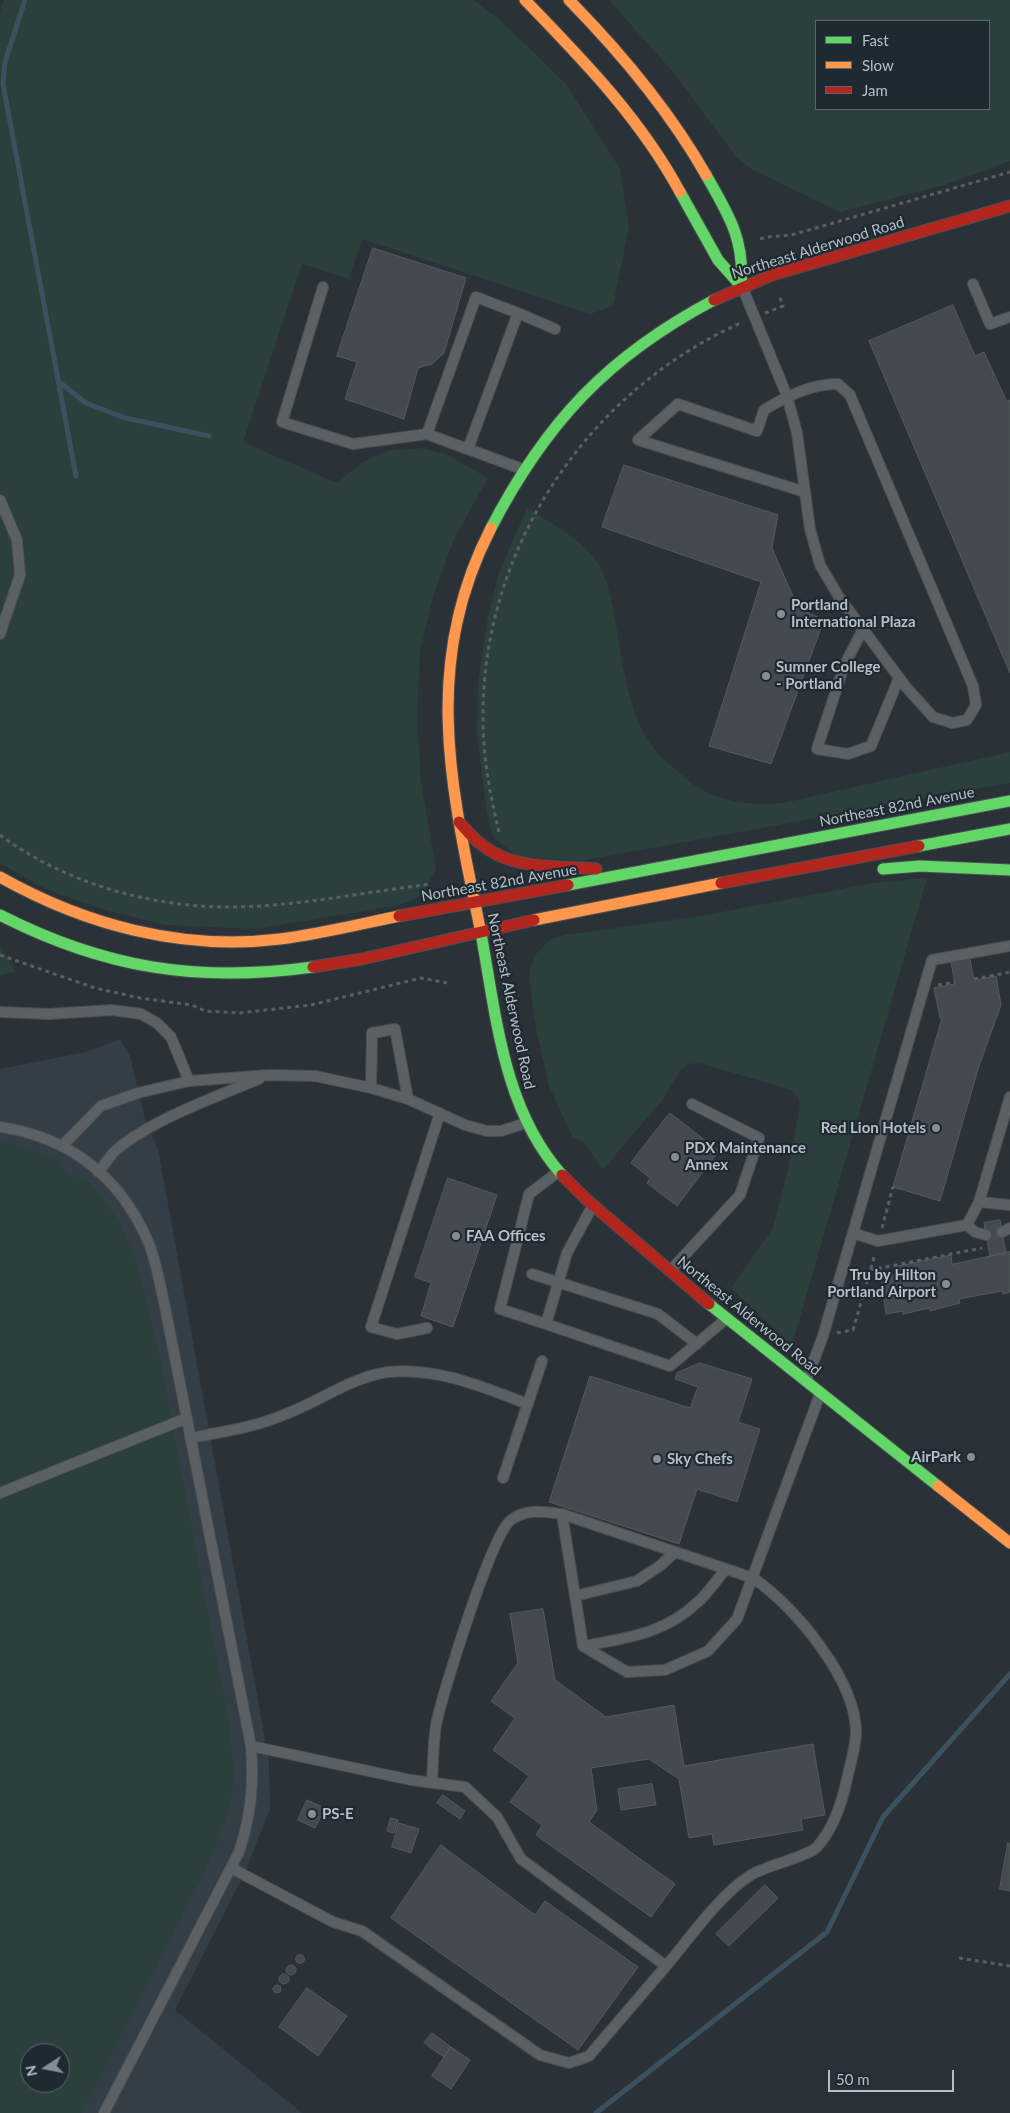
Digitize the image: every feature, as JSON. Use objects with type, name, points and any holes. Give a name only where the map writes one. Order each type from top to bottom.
[{"type":"main road","points":[[525,0],[573,37],[642,130],[669,171],[718,260],[741,286]]},
{"type":"main road","points":[[569,0],[590,21],[644,83],[700,165],[724,208],[742,249],[741,286]]},
{"type":"main road","name":"Northeast Alderwood Road","points":[[1010,206],[772,275],[741,286],[712,298],[660,328],[612,365],[566,410],[547,433],[504,500],[476,561],[454,630],[449,664],[447,723],[451,780],[504,1052],[512,1083],[527,1123],[544,1153],[558,1172],[593,1206],[670,1272],[1010,1543]]},
{"type":"main road","name":"Northeast 82nd Avenue","points":[[0,877],[44,901],[113,927],[150,935],[222,942],[280,939],[632,874],[1010,801]]},
{"type":"main road","points":[[459,822],[482,847],[512,863],[632,874]]},
{"type":"main road","points":[[0,914],[50,939],[89,953],[130,964],[203,974],[249,974],[315,966],[779,873],[1010,829]]},
{"type":"main road","points":[[779,873],[920,866],[1010,870]]},
{"type":"lane","points":[[573,37],[590,21]]},
{"type":"lane","points":[[973,284],[990,324],[1010,317]]},
{"type":"lane","points":[[741,286],[787,396],[797,433],[805,492],[810,529],[820,564],[839,597],[899,678],[933,718],[952,723],[967,720],[976,705],[973,686],[850,395],[838,384],[822,384],[787,396],[764,410],[757,431],[678,404],[638,440],[805,492]]},
{"type":"lane","points":[[323,287],[282,422],[353,444],[427,434],[523,469]]},
{"type":"lane","points":[[427,434],[476,298],[555,329]]},
{"type":"lane","points":[[468,449],[518,313]]},
{"type":"lane","points":[[0,500],[17,540],[20,575],[0,634]]},
{"type":"lane","points":[[863,629],[844,666],[817,749],[848,754],[872,746],[899,678]]},
{"type":"lane","points":[[806,1382],[823,1336],[932,960],[1010,946]]},
{"type":"lane","points":[[0,1012],[49,1014],[112,1010],[141,1014],[157,1023],[171,1037],[189,1081]]},
{"type":"lane","points":[[371,1088],[372,1033],[395,1029],[408,1099]]},
{"type":"lane","points":[[63,1145],[101,1106],[138,1093],[189,1081],[269,1075],[315,1076],[371,1088],[408,1099],[464,1125],[488,1131],[501,1131],[527,1123]]},
{"type":"lane","points":[[98,1172],[114,1152],[149,1128],[214,1097],[269,1075]]},
{"type":"lane","points":[[967,1225],[979,1202],[1010,1097]]},
{"type":"lane","points":[[670,1272],[740,1195],[759,1138],[692,1104]]},
{"type":"lane","points":[[427,1328],[397,1334],[371,1327],[440,1113]]},
{"type":"lane","points":[[0,1127],[19,1130],[63,1145],[82,1157],[131,1209],[148,1240],[156,1268],[251,1746],[254,1778],[250,1809],[239,1852],[104,2113]]},
{"type":"lane","points":[[558,1172],[529,1194],[500,1309],[670,1366],[727,1318]]},
{"type":"lane","points":[[979,1202],[1010,1205]]},
{"type":"lane","points":[[546,1324],[567,1253],[593,1206]]},
{"type":"lane","points":[[853,1233],[878,1241],[967,1225]]},
{"type":"lane","points":[[967,1225],[975,1232],[986,1235]]},
{"type":"lane","points":[[532,1274],[658,1314],[697,1344]]},
{"type":"lane","points":[[503,1478],[542,1361]]},
{"type":"lane","points":[[190,1438],[254,1426],[286,1414],[354,1382],[388,1372],[429,1373],[459,1379],[528,1404]]},
{"type":"lane","points":[[583,1646],[627,1672],[665,1670],[708,1651],[737,1619],[821,1393]]},
{"type":"lane","points":[[0,1493],[186,1418]]},
{"type":"lane","points":[[231,1868],[333,1922],[362,1931],[540,2055],[569,2063],[589,2056],[721,1902],[750,1876],[816,1849],[842,1806],[856,1734],[847,1698],[836,1671],[811,1633],[769,1588],[753,1578],[562,1514],[539,1511],[526,1512],[510,1521],[500,1538],[473,1607],[436,1726],[432,1783]]},
{"type":"lane","points":[[562,1514],[583,1646]]},
{"type":"lane","points":[[575,1596],[637,1581],[661,1565],[675,1552]]},
{"type":"lane","points":[[583,1646],[641,1636],[672,1622],[699,1601],[726,1569]]},
{"type":"lane","points":[[251,1746],[432,1783],[465,1787],[497,1817],[521,1859],[666,1966]]},
{"type":"path","name":"Northeast Alderwood Road","points":[[759,239],[769,236],[784,237],[1010,172]]},
{"type":"path","points":[[502,837],[486,761],[483,720],[484,683],[494,619],[504,583],[516,550],[536,509],[580,446],[598,425],[638,386],[696,346],[754,316],[783,306]]},
{"type":"path","name":"Northeast 82nd Avenue","points":[[0,834],[32,855],[94,883],[126,894],[193,906],[261,906],[431,884]]},
{"type":"path","points":[[974,979],[1010,972]]},
{"type":"path","points":[[823,1336],[853,1330],[894,1187]]},
{"type":"path","points":[[870,1270],[991,1247]]},
{"type":"path","points":[[959,1958],[1010,1966]]},
{"type":"shaded area","points":[[120,1039],[130,1056],[146,1123],[158,1149],[269,1761],[270,1809],[245,1872],[175,2010],[302,2113],[0,2113],[0,1069],[86,1052]]},
{"type":"green space","points":[[4,0],[473,0],[497,17],[566,84],[620,169],[629,227],[613,306],[590,314],[362,239],[349,279],[302,264],[243,442],[337,483],[364,461],[387,451],[420,448],[446,454],[488,478],[455,537],[435,590],[420,651],[417,720],[421,782],[436,869],[422,894],[413,900],[395,906],[255,929],[165,925],[113,912],[47,890],[0,863],[0,12]]},
{"type":"green space","points":[[609,0],[1010,0],[1010,161],[944,185],[840,212],[753,170],[736,157],[674,73]]},
{"type":"green space","points":[[527,508],[577,541],[594,557],[607,584],[612,601],[623,666],[630,697],[640,726],[661,757],[702,790],[740,802],[753,804],[783,803],[1010,752],[1010,783],[580,861],[518,856],[493,838],[487,814],[477,735],[478,684],[488,617],[499,573]]},
{"type":"green space","points":[[927,878],[792,1345],[731,1288],[773,1228],[788,1170],[800,1106],[798,1097],[791,1090],[700,1063],[688,1064],[680,1071],[663,1099],[603,1170],[584,1142],[573,1138],[549,1086],[534,1019],[529,971],[536,954],[549,940],[565,935],[701,916],[873,883]]},
{"type":"green space","points":[[0,945],[16,972],[0,975]]},
{"type":"green space","points":[[0,1140],[59,1159],[67,1173],[88,1181],[120,1222],[138,1267],[159,1355],[229,1725],[234,1778],[227,1817],[205,1871],[81,2113],[0,2113]]},
{"type":"building","points":[[373,248],[466,278],[444,353],[432,364],[418,368],[404,419],[345,399],[357,362],[337,356]]},
{"type":"building","points":[[953,305],[975,356],[984,352],[1007,402],[1010,400],[1010,673],[869,341]]},
{"type":"building","name":"Portland International Plaza","points":[[624,465],[778,515],[772,548],[798,608],[824,620],[771,764],[709,746],[761,582],[602,527]]},
{"type":"building","name":"Red Lion Hotels","points":[[970,959],[974,980],[996,976],[1001,1005],[978,1069],[940,1201],[893,1187],[942,1018],[940,1018],[934,988],[955,984],[951,962]]},
{"type":"building","name":"PDX Maintenance Annex","points":[[670,1113],[719,1151],[677,1206],[647,1183],[650,1178],[631,1163]]},
{"type":"building","name":"FAA Offices","points":[[448,1178],[497,1195],[453,1327],[421,1316],[431,1283],[415,1277]]},
{"type":"building","points":[[1000,1220],[1006,1253],[990,1256],[984,1223]]},
{"type":"building","name":"Tru by Hilton Portland Airport","points":[[1010,1252],[1010,1292],[1003,1294],[1002,1291],[959,1299],[960,1303],[930,1311],[930,1308],[903,1314],[903,1311],[886,1314],[881,1277],[896,1274],[894,1267],[951,1255],[952,1264]]},
{"type":"building","name":"Sky Chefs","points":[[700,1363],[752,1379],[738,1422],[760,1429],[737,1502],[697,1489],[679,1544],[549,1502],[590,1376],[690,1408],[698,1387],[675,1379],[677,1373]]},
{"type":"building","points":[[543,1609],[555,1680],[606,1717],[674,1705],[684,1766],[813,1744],[825,1815],[801,1819],[803,1830],[714,1845],[712,1834],[689,1838],[679,1779],[649,1759],[591,1768],[597,1810],[589,1822],[675,1884],[651,1917],[536,1835],[542,1825],[510,1802],[529,1776],[493,1750],[515,1718],[491,1701],[518,1663],[510,1614]]},
{"type":"building","points":[[652,1784],[656,1805],[621,1810],[618,1789]]},
{"type":"building","points":[[443,1795],[465,1811],[460,1819],[437,1803]]},
{"type":"building","name":"PS-E","points":[[307,1800],[325,1808],[315,1828],[298,1820]]},
{"type":"building","points":[[391,1818],[398,1820],[394,1833],[387,1831]]},
{"type":"building","points":[[399,1823],[419,1829],[411,1853],[392,1847]]},
{"type":"building","points":[[1008,1843],[1010,1844],[1010,1891],[1000,1889]]},
{"type":"building","points":[[441,1845],[535,1915],[545,1901],[638,1967],[578,2050],[391,1918]]},
{"type":"building","points":[[765,1885],[778,1898],[729,1946],[716,1934]]},
{"type":"building","points":[[300,1955],[304,1959],[300,1963],[296,1959]]},
{"type":"building","points":[[289,1965],[293,1965],[296,1970],[295,1974],[289,1975],[286,1972],[286,1968]]},
{"type":"building","points":[[282,1974],[286,1974],[289,1979],[286,1984],[282,1984],[279,1981],[279,1977]]},
{"type":"building","points":[[277,1985],[281,1989],[277,1993],[273,1989]]},
{"type":"building","points":[[307,1988],[347,2016],[318,2056],[279,2027]]},
{"type":"building","points":[[432,2033],[451,2047],[444,2057],[424,2043]]},
{"type":"building","points":[[451,2047],[470,2060],[451,2089],[432,2076]]},
{"type":"waterway","points":[[25,0],[5,62],[3,84],[76,476]]},
{"type":"waterway","points":[[58,381],[86,403],[125,418],[209,436]]},
{"type":"waterway","points":[[596,2113],[827,1932],[883,1817],[1010,1674]]},
{"type":"traffic: fast","points":[[706,175],[733,227],[740,254],[742,269],[741,286]]},
{"type":"traffic: fast","points":[[680,192],[718,260],[741,286]]},
{"type":"traffic: fast","points":[[491,528],[534,456],[583,395],[642,344],[714,300]]},
{"type":"traffic: fast","points":[[568,885],[1010,801]]},
{"type":"traffic: fast","points":[[919,846],[1010,829]]},
{"type":"traffic: fast","points":[[883,869],[920,866],[1010,870]]},
{"type":"traffic: fast","points":[[0,915],[76,948],[152,967],[190,972],[230,973],[271,972],[313,967]]},
{"type":"traffic: fast","points":[[480,928],[497,1025],[504,1058],[514,1090],[526,1120],[542,1149],[562,1175]]},
{"type":"traffic: fast","points":[[709,1304],[938,1486]]},
{"type":"traffic: slow","points":[[525,0],[589,68],[629,115],[647,139],[680,192]]},
{"type":"traffic: slow","points":[[569,0],[643,83],[692,151],[706,175]]},
{"type":"traffic: slow","points":[[480,928],[452,776],[448,726],[449,677],[456,628],[469,578],[491,528]]},
{"type":"traffic: slow","points":[[0,877],[66,909],[100,921],[171,937],[207,941],[243,942],[280,939],[325,932],[399,916]]},
{"type":"traffic: slow","points":[[534,920],[721,883]]},
{"type":"traffic: slow","points":[[938,1486],[1010,1543]]},
{"type":"traffic: jam","points":[[714,300],[772,275],[1010,206]]},
{"type":"traffic: jam","points":[[459,822],[478,842],[507,859],[536,865],[596,869]]},
{"type":"traffic: jam","points":[[721,883],[919,846]]},
{"type":"traffic: jam","points":[[399,916],[568,885]]},
{"type":"traffic: jam","points":[[313,967],[362,959],[534,920]]},
{"type":"traffic: jam","points":[[562,1175],[587,1200],[709,1304]]},
{"type":"place","name":"Portland International Plaza","points":[[781,614]]},
{"type":"place","name":"Sumner College - Portland","points":[[766,676]]},
{"type":"place","name":"Red Lion Hotels","points":[[936,1128]]},
{"type":"place","name":"PDX Maintenance Annex","points":[[675,1157]]},
{"type":"place","name":"FAA Offices","points":[[456,1236]]},
{"type":"place","name":"Tru by Hilton Portland Airport","points":[[946,1284]]},
{"type":"place","name":"AirPark","points":[[971,1457]]},
{"type":"place","name":"Sky Chefs","points":[[657,1459]]},
{"type":"place","name":"PS-E","points":[[312,1814]]}]
